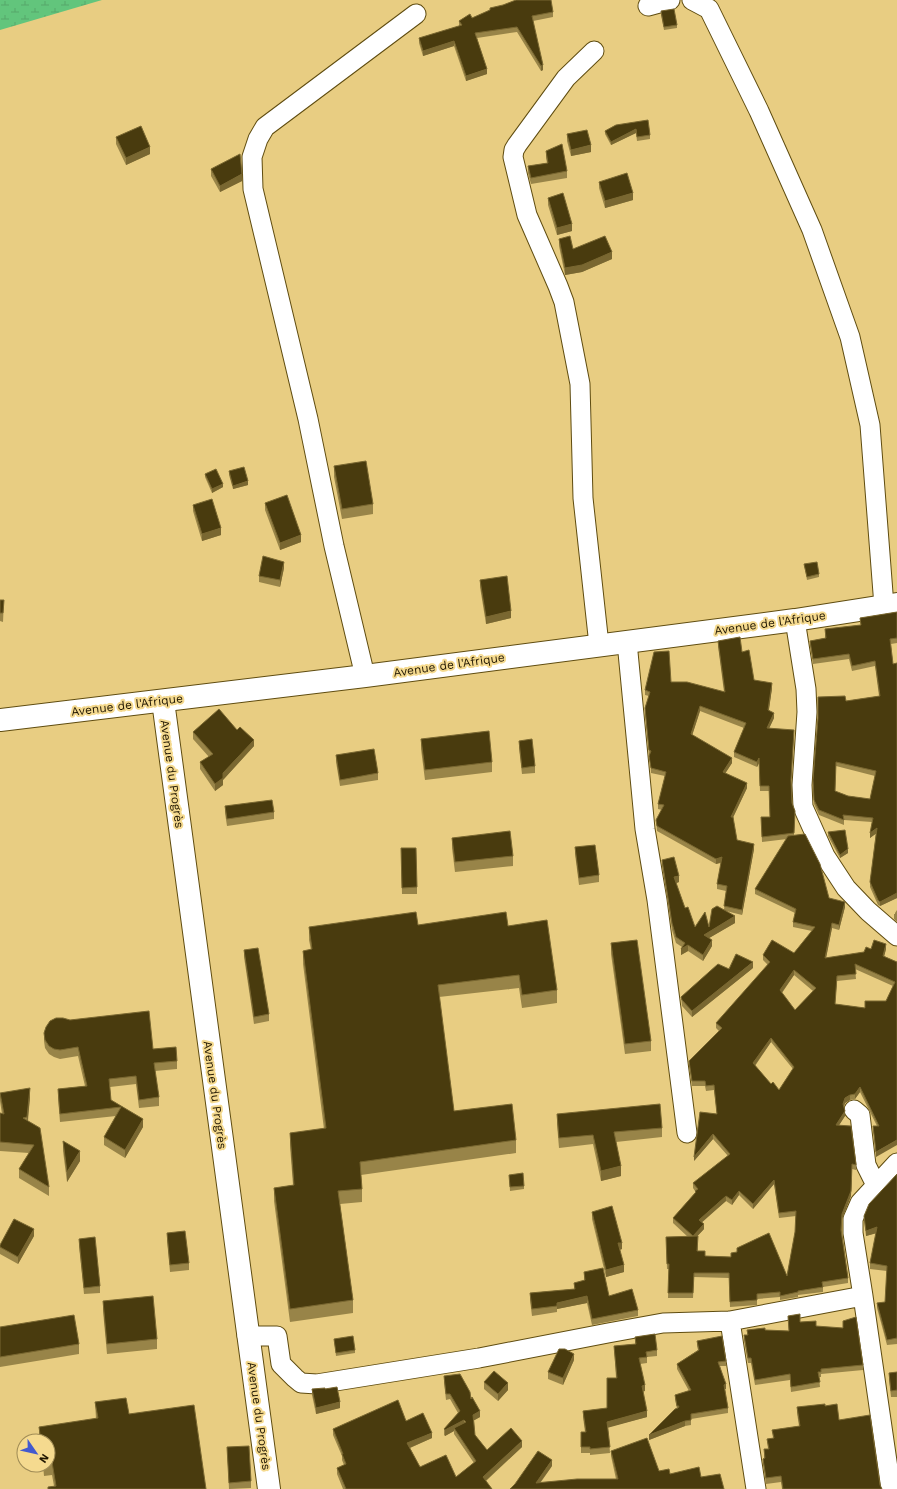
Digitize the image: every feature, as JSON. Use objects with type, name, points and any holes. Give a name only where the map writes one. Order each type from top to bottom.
[{"type":"main road","name":"Avenue de l'Afrique","points":[[0,720],[365,676],[795,620],[890,605]]},
{"type":"main road","name":"Avenue du Progrès","points":[[163,701],[247,1336],[269,1489]]},
{"type":"street","points":[[648,6],[670,0]]},
{"type":"street","points":[[692,0],[709,9],[759,111],[812,230],[850,337],[870,425],[890,605]]},
{"type":"street","points":[[365,676],[334,546],[308,419],[253,189],[252,157],[258,139],[265,127],[416,14]]},
{"type":"street","points":[[594,51],[566,78],[554,93],[517,145],[514,150],[513,157],[527,215],[564,302],[580,384],[583,498],[599,645]]},
{"type":"street","points":[[795,620],[806,690],[807,712],[802,785],[803,807],[825,856],[846,888],[868,911],[897,936]]},
{"type":"street","points":[[627,642],[645,829],[687,1133]]},
{"type":"street","points":[[854,1110],[860,1115],[866,1164],[876,1184]]},
{"type":"street","points":[[891,1489],[853,1233],[853,1219],[860,1203],[897,1163]]},
{"type":"street","points":[[247,1336],[277,1336],[282,1364],[301,1383],[308,1384],[479,1358],[663,1323],[730,1321],[863,1296]]},
{"type":"street","points":[[730,1321],[756,1489]]},
{"type":"green space","points":[[0,0],[102,0],[0,30]]},
{"type":"building","points":[[516,0],[551,0],[553,12],[532,16],[543,65],[541,66],[517,27],[475,33],[487,69],[466,76],[454,41],[423,51],[419,38],[462,25],[459,21],[470,14],[472,18],[490,10],[490,8]]},
{"type":"building","points":[[674,9],[677,25],[664,27],[661,11]]},
{"type":"building","points":[[648,120],[650,135],[637,137],[636,129],[611,142],[605,131],[616,125]]},
{"type":"building","points":[[141,126],[150,147],[126,158],[116,137]]},
{"type":"building","points":[[587,130],[591,145],[571,150],[567,134]]},
{"type":"building","points":[[562,144],[567,171],[531,178],[528,166],[548,163],[546,151]]},
{"type":"building","points":[[240,154],[242,174],[220,186],[211,169]]},
{"type":"building","points":[[627,173],[633,193],[605,201],[599,182]]},
{"type":"building","points":[[563,193],[572,224],[557,228],[548,198]]},
{"type":"building","points":[[570,236],[573,249],[605,236],[612,252],[582,265],[565,268],[559,239]]},
{"type":"building","points":[[366,461],[373,504],[342,509],[334,466]]},
{"type":"building","points":[[244,467],[248,481],[233,486],[229,471]]},
{"type":"building","points":[[216,469],[223,484],[212,489],[205,474]]},
{"type":"building","points":[[287,495],[301,535],[280,543],[265,503]]},
{"type":"building","points":[[212,499],[221,528],[202,534],[193,505]]},
{"type":"building","points":[[263,556],[284,562],[280,580],[259,576]]},
{"type":"building","points":[[817,562],[819,574],[807,577],[804,564]]},
{"type":"building","points":[[507,576],[511,611],[486,617],[480,580]]},
{"type":"building","points":[[0,600],[4,600],[3,613],[0,613]]},
{"type":"building","points":[[897,612],[897,638],[890,639],[893,664],[897,663],[897,893],[880,902],[870,882],[877,828],[870,833],[873,818],[843,815],[844,820],[819,810],[814,800],[813,780],[818,718],[818,697],[845,696],[846,701],[880,696],[875,661],[852,666],[849,654],[813,659],[810,641],[826,638],[825,629],[861,625],[860,618]],"holes":[[[836,762],[876,771],[870,799],[848,796],[835,791]]]},
{"type":"building","points":[[740,637],[742,652],[749,650],[754,680],[772,683],[768,710],[774,713],[767,728],[794,730],[791,780],[792,803],[795,811],[794,833],[762,837],[761,817],[770,817],[769,786],[760,786],[759,758],[757,762],[734,752],[746,723],[700,706],[691,734],[732,758],[723,772],[747,783],[731,817],[733,817],[737,840],[754,844],[742,910],[724,906],[727,886],[717,884],[722,857],[716,859],[657,826],[656,820],[664,805],[658,804],[666,772],[651,768],[649,756],[651,751],[649,750],[645,708],[650,692],[645,690],[654,652],[669,651],[671,682],[687,682],[725,692],[718,641]]},
{"type":"building","points":[[219,709],[237,730],[240,727],[254,740],[223,773],[223,778],[215,784],[200,762],[213,754],[193,732]]},
{"type":"building","points":[[489,731],[492,762],[425,770],[421,739]]},
{"type":"building","points":[[532,739],[535,766],[522,768],[519,741]]},
{"type":"building","points":[[374,749],[378,773],[340,780],[336,755]]},
{"type":"building","points":[[272,800],[274,812],[227,819],[225,806]]},
{"type":"building","points":[[845,830],[848,849],[840,855],[828,832]]},
{"type":"building","points":[[510,831],[513,856],[455,862],[452,838]]},
{"type":"building","points":[[805,834],[820,864],[829,898],[845,902],[839,925],[832,923],[825,958],[864,952],[866,947],[871,949],[874,940],[886,944],[883,956],[897,962],[897,1140],[876,1152],[873,1126],[879,1126],[860,1087],[855,1094],[845,1098],[843,1104],[845,1111],[836,1125],[851,1126],[856,1164],[852,1164],[851,1191],[842,1214],[841,1230],[848,1278],[822,1282],[823,1287],[798,1291],[780,1296],[780,1292],[757,1294],[757,1300],[730,1302],[729,1273],[694,1273],[693,1293],[668,1293],[669,1264],[667,1264],[666,1237],[698,1236],[697,1251],[705,1251],[705,1256],[731,1257],[731,1253],[737,1252],[737,1248],[769,1233],[787,1276],[795,1232],[796,1211],[779,1213],[774,1180],[753,1204],[739,1191],[732,1200],[726,1196],[699,1220],[704,1224],[693,1236],[673,1218],[698,1189],[693,1183],[730,1154],[713,1134],[694,1157],[700,1112],[717,1114],[714,1085],[706,1086],[705,1081],[692,1081],[689,1061],[722,1028],[716,1023],[770,962],[763,955],[772,940],[794,953],[815,927],[793,922],[796,909],[755,889],[788,836]],"holes":[[[855,964],[895,982],[886,1001],[865,1001],[865,1008],[835,1004],[837,976],[856,974]],[[794,970],[816,988],[795,1010],[780,990]],[[771,1038],[794,1067],[779,1090],[773,1082],[771,1084],[753,1063]]]},
{"type":"building","points":[[595,845],[599,875],[579,878],[575,847]]},
{"type":"building","points":[[401,848],[416,848],[417,887],[402,888]]},
{"type":"building","points":[[674,857],[679,876],[674,877],[685,908],[688,907],[695,927],[705,912],[709,927],[712,909],[717,906],[735,916],[704,935],[712,940],[703,955],[688,945],[681,949],[685,943],[676,937],[672,923],[662,860]]},
{"type":"building","points":[[416,912],[418,925],[506,912],[508,926],[547,920],[557,990],[522,995],[519,975],[438,985],[454,1111],[512,1104],[516,1140],[360,1162],[362,1189],[338,1191],[353,1300],[290,1309],[274,1188],[294,1185],[290,1133],[326,1128],[303,951],[312,949],[309,927]]},
{"type":"building","points":[[637,940],[651,1041],[625,1044],[611,943]]},
{"type":"building","points":[[258,948],[269,1014],[254,1017],[244,950]]},
{"type":"building","points":[[736,954],[753,962],[692,1011],[681,997],[718,964],[729,969]]},
{"type":"building","points":[[149,1011],[153,1049],[176,1047],[177,1061],[154,1063],[159,1097],[139,1100],[136,1076],[109,1079],[111,1100],[143,1119],[125,1150],[104,1137],[121,1107],[60,1114],[58,1089],[87,1086],[78,1047],[60,1050],[54,1049],[49,1046],[45,1040],[44,1033],[50,1021],[56,1018],[70,1020]]},
{"type":"building","points":[[30,1088],[27,1117],[23,1118],[40,1128],[49,1187],[19,1169],[34,1145],[0,1142],[0,1113],[4,1114],[0,1093]]},
{"type":"building","points":[[660,1104],[662,1128],[614,1132],[621,1166],[601,1171],[593,1135],[559,1138],[557,1114]]},
{"type":"building","points":[[63,1141],[80,1151],[67,1172]]},
{"type":"building","points":[[523,1173],[524,1186],[510,1187],[509,1175]]},
{"type":"building","points":[[897,1174],[897,1338],[887,1340],[877,1303],[885,1302],[887,1266],[870,1263],[877,1227],[866,1231],[864,1216],[869,1204]]},
{"type":"building","points":[[612,1206],[622,1243],[618,1243],[624,1265],[606,1270],[592,1212]]},
{"type":"building","points":[[14,1219],[34,1229],[18,1257],[0,1247]]},
{"type":"building","points":[[185,1231],[189,1263],[170,1265],[167,1233]]},
{"type":"building","points":[[95,1237],[100,1286],[84,1288],[79,1239]]},
{"type":"building","points":[[603,1268],[609,1296],[632,1289],[638,1310],[592,1319],[587,1296],[557,1303],[557,1306],[532,1309],[530,1293],[575,1289],[574,1283],[585,1280],[584,1272]]},
{"type":"building","points":[[153,1296],[157,1339],[107,1344],[103,1301]]},
{"type":"building","points":[[800,1314],[800,1322],[816,1321],[816,1326],[843,1328],[843,1321],[856,1317],[863,1365],[821,1369],[821,1372],[818,1372],[820,1382],[791,1387],[790,1374],[755,1380],[751,1358],[748,1358],[744,1335],[748,1335],[747,1330],[765,1328],[765,1330],[789,1331],[788,1316]]},
{"type":"building","points":[[74,1315],[79,1344],[0,1357],[0,1327]]},
{"type":"building","points":[[655,1334],[657,1350],[646,1352],[647,1357],[639,1358],[645,1385],[642,1386],[647,1411],[607,1422],[610,1447],[590,1449],[590,1447],[581,1447],[581,1432],[586,1432],[583,1411],[607,1408],[607,1378],[617,1378],[614,1346],[636,1344],[635,1337]]},
{"type":"building","points":[[353,1336],[355,1350],[336,1353],[334,1339]]},
{"type":"building","points":[[722,1336],[726,1361],[718,1362],[726,1384],[724,1385],[728,1408],[691,1414],[691,1420],[649,1435],[675,1409],[678,1408],[679,1406],[677,1406],[675,1395],[691,1390],[677,1364],[699,1350],[697,1341]]},
{"type":"building","points":[[559,1349],[565,1349],[574,1354],[563,1378],[548,1372]]},
{"type":"building","points":[[494,1371],[508,1383],[498,1394],[484,1382]]},
{"type":"building","points":[[897,1372],[897,1390],[891,1391],[889,1373]]},
{"type":"building","points":[[460,1374],[470,1392],[471,1399],[472,1397],[480,1411],[473,1415],[475,1435],[487,1450],[511,1428],[522,1441],[483,1477],[492,1489],[346,1489],[337,1468],[346,1464],[333,1429],[398,1400],[406,1421],[423,1413],[432,1433],[407,1443],[420,1467],[446,1455],[456,1477],[476,1461],[454,1428],[466,1422],[464,1420],[445,1430],[444,1429],[460,1411],[450,1394],[446,1394],[444,1376]]},
{"type":"building","points":[[337,1387],[340,1402],[316,1408],[312,1389]]},
{"type":"building","points":[[126,1398],[129,1414],[194,1405],[206,1489],[48,1489],[48,1487],[56,1486],[54,1473],[56,1473],[56,1433],[40,1433],[39,1427],[98,1418],[95,1402]]},
{"type":"building","points":[[825,1404],[825,1406],[837,1404],[839,1420],[870,1415],[880,1485],[882,1489],[783,1489],[781,1476],[766,1478],[763,1459],[765,1458],[764,1449],[769,1449],[767,1439],[774,1438],[772,1430],[800,1426],[797,1407]]},
{"type":"building","points":[[647,1438],[659,1471],[669,1469],[670,1474],[699,1467],[701,1477],[720,1474],[724,1489],[510,1489],[538,1451],[552,1460],[536,1483],[577,1479],[618,1479],[611,1451]]},
{"type":"building","points":[[249,1446],[251,1481],[229,1483],[227,1447]]}]
